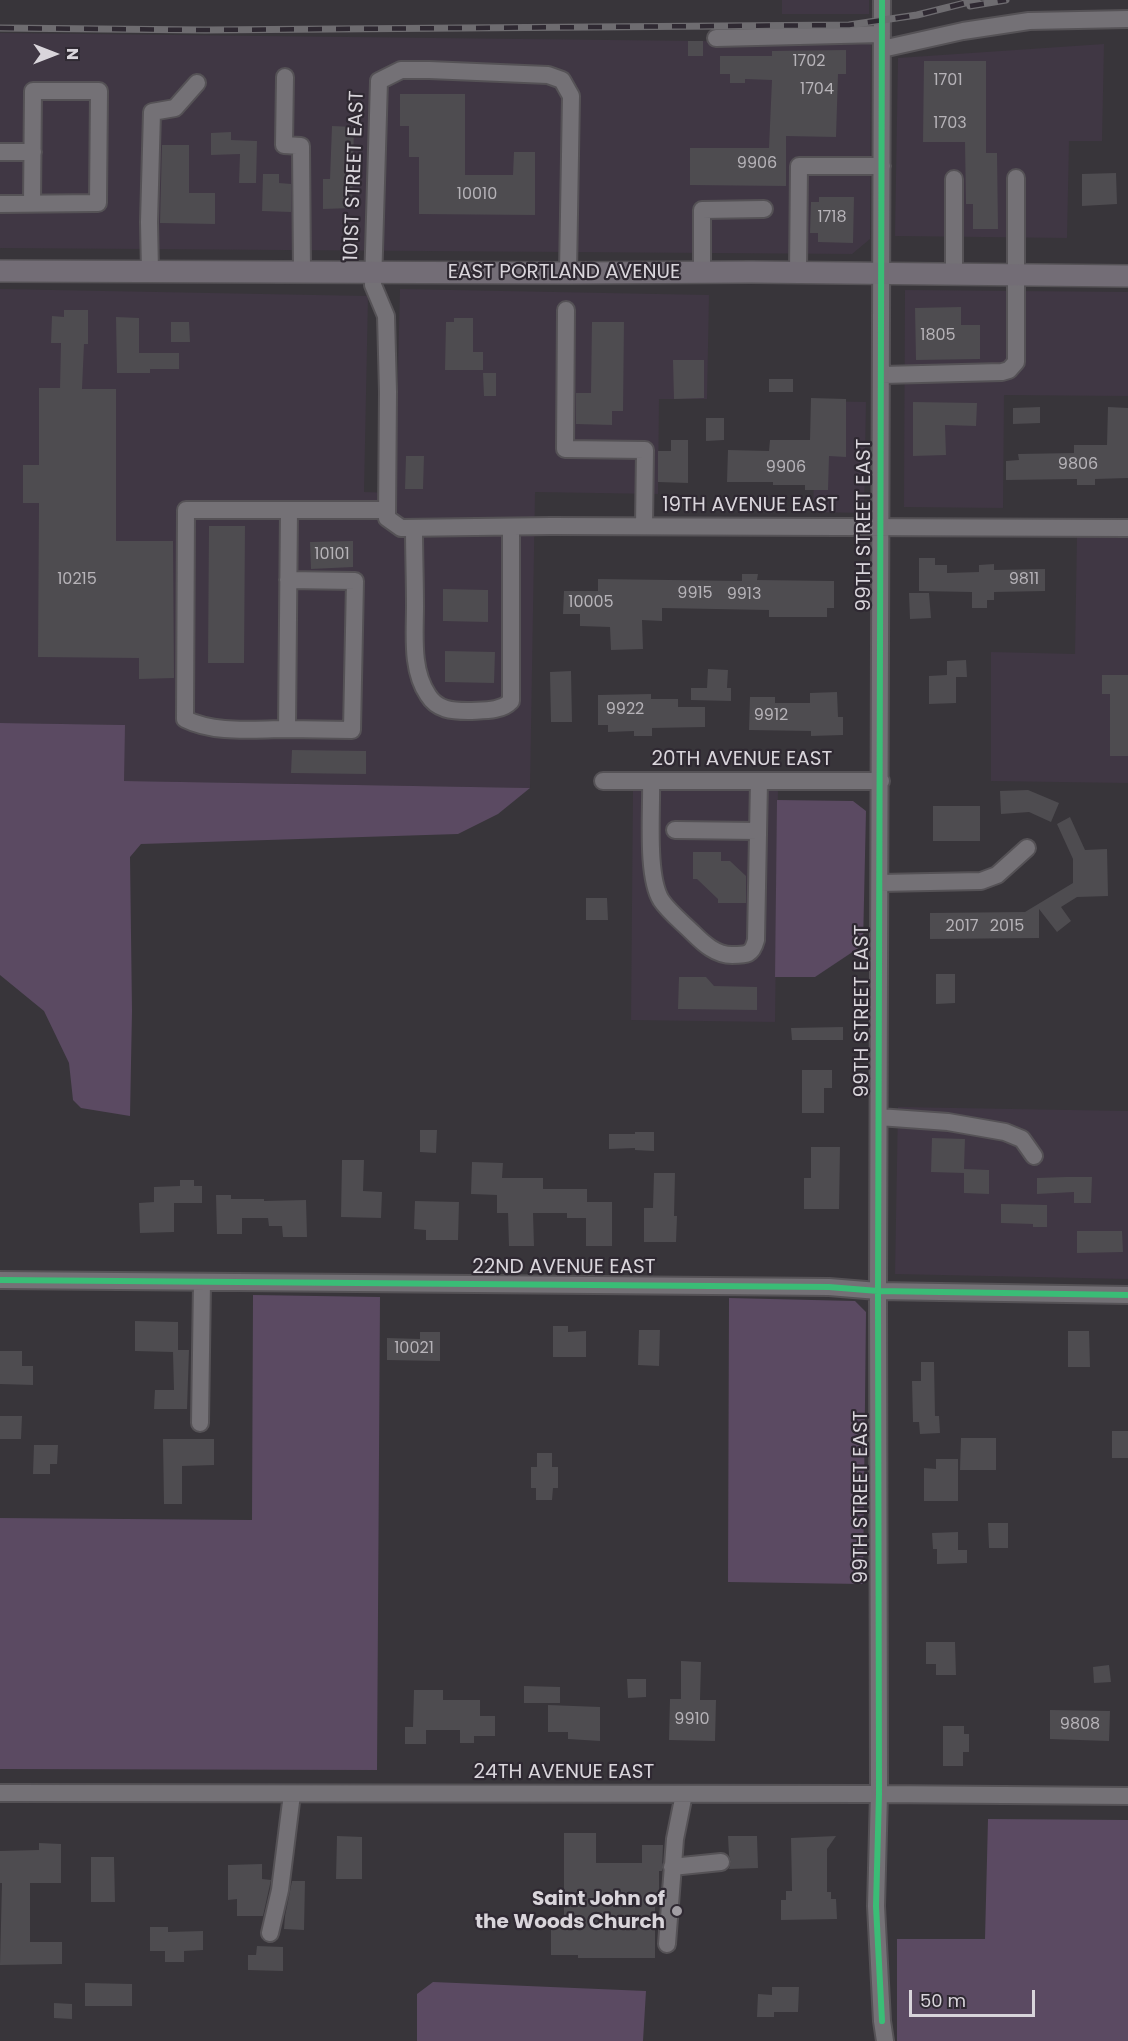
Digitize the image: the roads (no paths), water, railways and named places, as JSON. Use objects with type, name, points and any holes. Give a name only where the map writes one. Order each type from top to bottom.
[{"type":"main road","name":"EAST PORTLAND AVENUE","points":[[0,271],[1128,276]]},
{"type":"street","name":"99TH STREET EAST","points":[[882,0],[878,1291],[879,1794],[876,1906],[885,2041]]},
{"type":"street","points":[[716,38],[882,42],[1029,21],[1128,19]]},
{"type":"street","name":"101ST STREET EAST","points":[[387,510],[386,316],[375,292],[373,273],[379,81],[401,70],[429,69],[548,75],[562,80],[571,96],[568,273]]},
{"type":"street","points":[[285,77],[284,145],[301,146],[302,272]]},
{"type":"street","points":[[150,272],[152,112],[175,108],[197,83]]},
{"type":"street","points":[[0,204],[32,204],[98,203],[99,92],[33,91],[32,204]]},
{"type":"street","points":[[0,152],[33,152]]},
{"type":"street","points":[[798,273],[799,166],[882,166]]},
{"type":"street","points":[[882,375],[1002,372],[1009,370],[1016,362],[1016,178]]},
{"type":"street","points":[[954,179],[954,276]]},
{"type":"street","points":[[702,273],[702,210],[764,209]]},
{"type":"street","points":[[566,310],[565,449],[645,450],[644,526]]},
{"type":"street","points":[[288,580],[355,581],[352,730],[207,727],[185,719],[186,510],[387,510],[387,518],[401,528],[414,528],[416,658],[420,682],[428,697],[447,710],[502,708],[511,701],[511,527]]},
{"type":"street","points":[[286,729],[289,510]]},
{"type":"street","name":"19TH AVENUE EAST","points":[[414,528],[644,526],[1128,528]]},
{"type":"street","name":"20TH AVENUE EAST","points":[[603,780],[881,780]]},
{"type":"street","points":[[651,780],[652,866],[656,889],[667,908],[704,943],[722,954],[746,955],[753,949],[756,940],[759,780]]},
{"type":"street","points":[[675,830],[758,831]]},
{"type":"street","points":[[880,883],[981,881],[997,876],[1027,848]]},
{"type":"street","points":[[879,1118],[948,1122],[1005,1132],[1022,1139],[1034,1156]]},
{"type":"street","name":"22ND AVENUE EAST","points":[[0,1280],[829,1287],[878,1291],[1128,1295]]},
{"type":"street","points":[[200,1423],[202,1282]]},
{"type":"street","name":"24TH AVENUE EAST","points":[[0,1793],[1128,1796]]},
{"type":"street","points":[[270,1933],[280,1890],[292,1794]]},
{"type":"street","points":[[667,1944],[672,1867],[684,1794]]},
{"type":"street","points":[[672,1867],[722,1862]]},
{"type":"railway","points":[[0,28],[205,30],[849,25],[917,15],[977,0]]},
{"type":"railway","points":[[970,6],[1006,0]]},
{"type":"place","name":"Saint John of the Woods Church","points":[[677,1911]]}]
